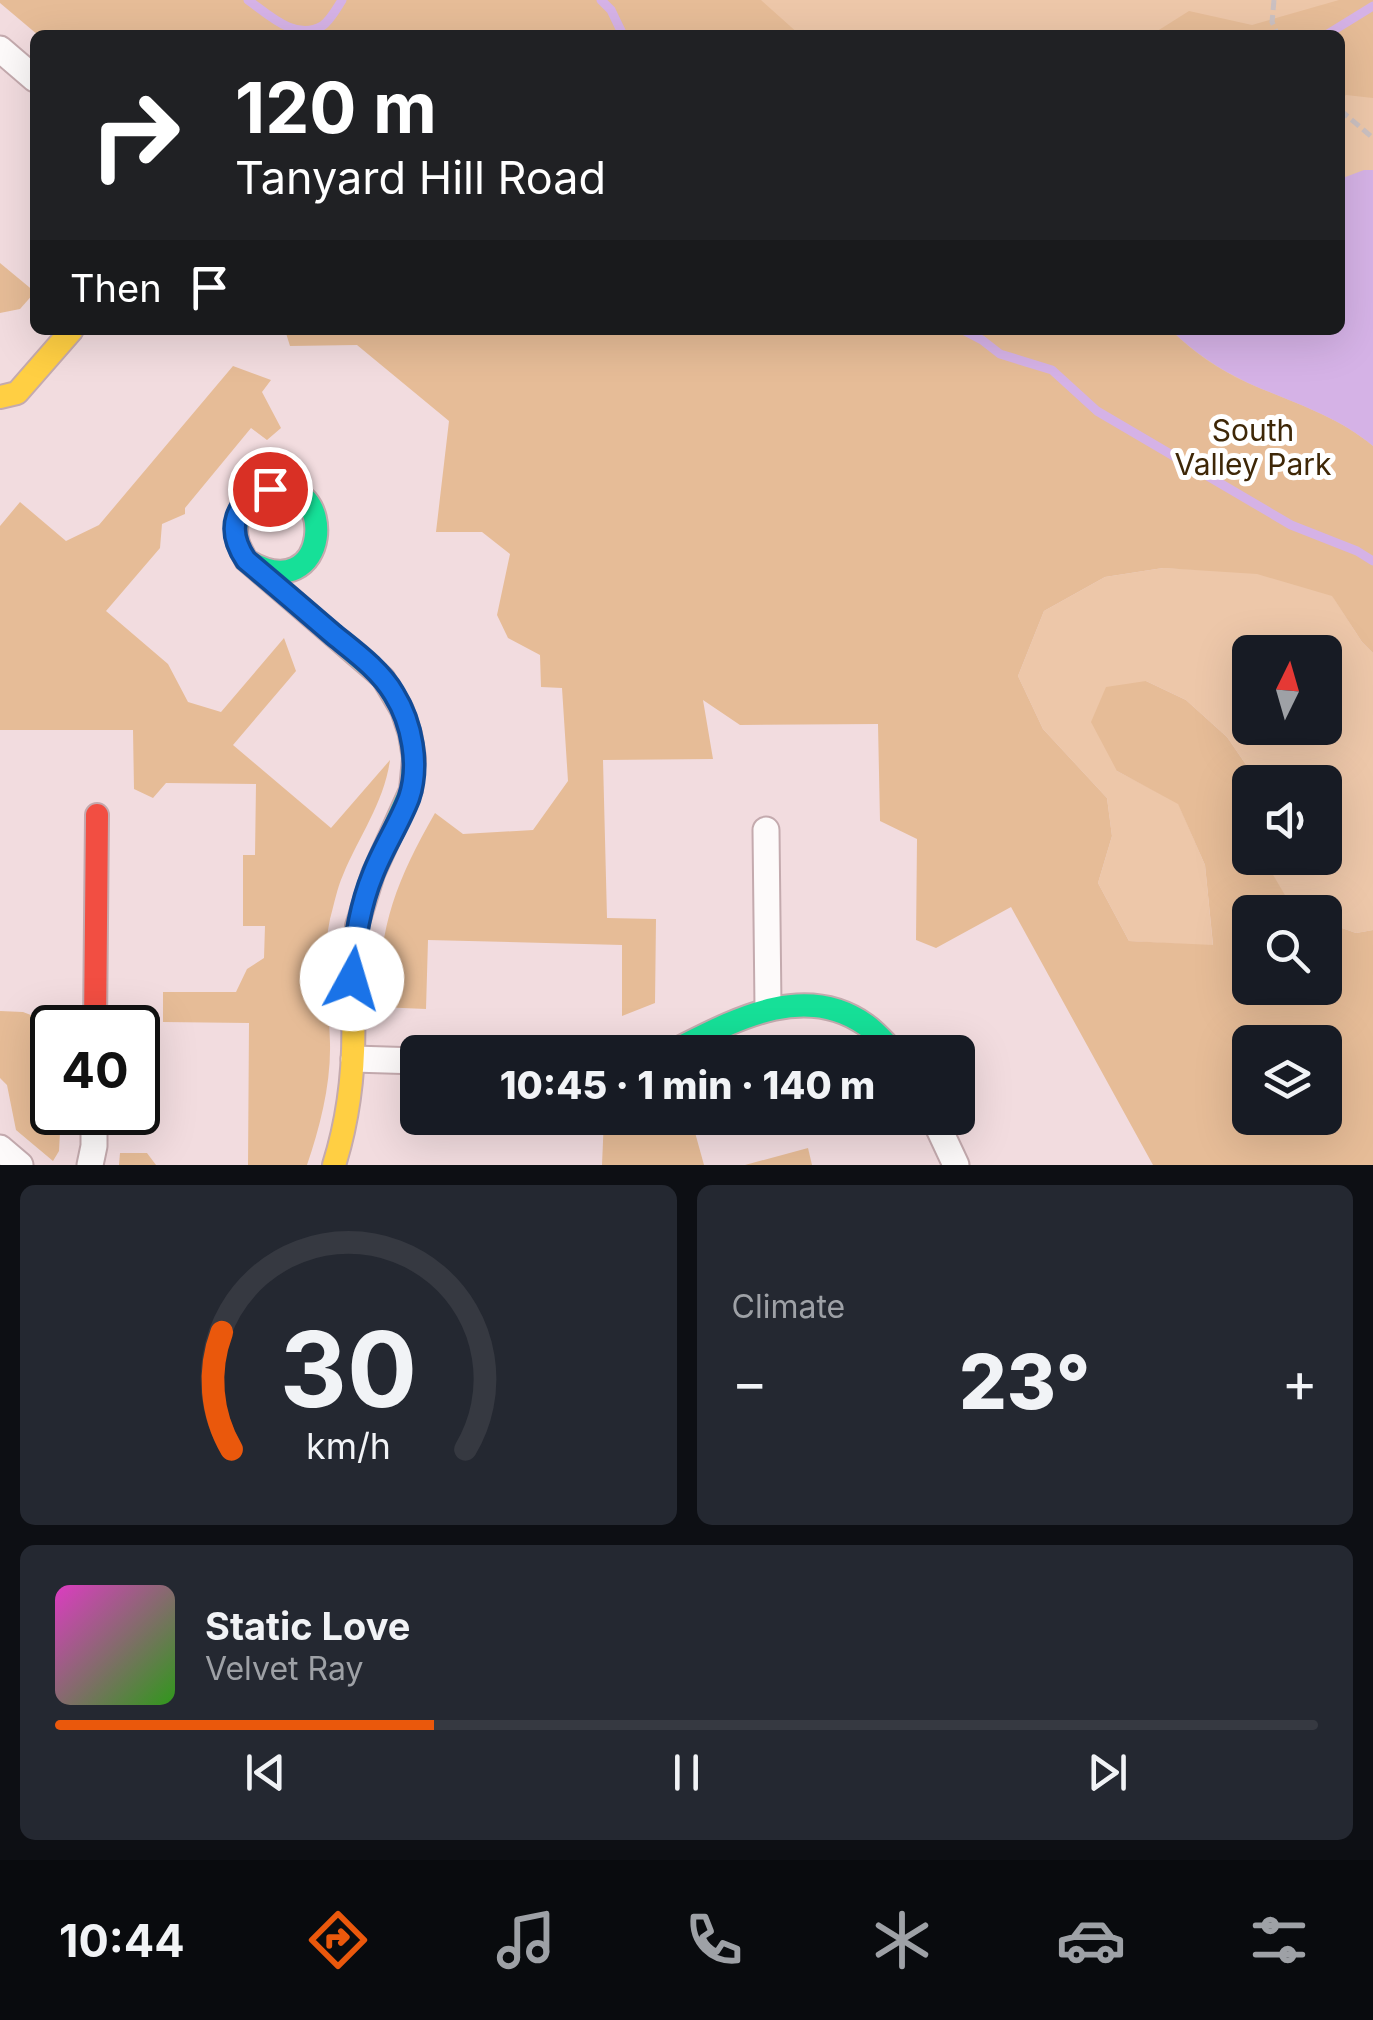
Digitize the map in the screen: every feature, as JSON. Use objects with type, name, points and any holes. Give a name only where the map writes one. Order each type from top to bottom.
[{"type":"street","points":[[0,49],[30,75]]},
{"type":"street","points":[[0,396],[26,385],[68,335]]},
{"type":"street","points":[[246,560],[383,678],[410,731],[414,772],[410,792],[372,876],[354,945],[354,1059],[349,1111],[334,1165]]},
{"type":"street","points":[[95,1005],[97,815]]},
{"type":"street","points":[[766,830],[768,1008]]},
{"type":"street","points":[[705,1035],[768,1008],[796,1004],[834,1008],[864,1022],[877,1035]]},
{"type":"street","points":[[354,1059],[400,1060]]},
{"type":"street","points":[[90,1165],[94,1135]]},
{"type":"street","points":[[942,1135],[956,1165]]},
{"type":"street","points":[[0,1148],[20,1165]]},
{"type":"path","points":[[1274,0],[1272,22],[1276,30]]},
{"type":"path","points":[[1345,114],[1373,138]]},
{"type":"green space","name":"South Valley Park","points":[[431,0],[1373,0],[1373,608],[1333,597],[1373,653],[1373,930],[1356,933],[1342,928],[1342,895],[1285,895],[1272,875],[1342,875],[1342,765],[1246,765],[1233,745],[1342,745],[1342,635],[1232,635],[1232,744],[1186,700],[1146,681],[1117,771],[1178,803],[1205,865],[1213,946],[1129,941],[1098,883],[1112,836],[1107,798],[1043,729],[1018,676],[1044,611],[1105,577],[1163,568],[1251,572],[767,335],[1345,335],[1345,30],[461,30]]},
{"type":"green space","points":[[761,0],[794,30],[32,30],[0,3]]},
{"type":"green space","points":[[1339,0],[1373,0],[1373,98],[1345,96],[1345,30],[1159,30],[1189,11],[1252,25]]},
{"type":"green space","points":[[0,263],[30,288],[30,298],[20,309],[0,313]]},
{"type":"green space","points":[[287,335],[1177,335],[1227,372],[1329,417],[1373,446],[1373,653],[1332,596],[1257,574],[1163,568],[1105,577],[1044,611],[1018,676],[1043,729],[1107,798],[1112,836],[1098,883],[1129,941],[1213,945],[1205,865],[1178,804],[1117,771],[1091,722],[1106,687],[1146,681],[1186,700],[1227,737],[1246,765],[1232,765],[1232,875],[1273,875],[1285,895],[1232,895],[1232,1005],[1342,1005],[1342,928],[1356,933],[1373,930],[1373,1165],[1153,1165],[1011,907],[936,948],[916,940],[917,839],[880,821],[878,724],[740,725],[703,700],[713,759],[603,760],[607,918],[656,919],[655,1003],[622,1016],[622,945],[428,940],[426,1009],[379,1007],[382,953],[392,906],[435,813],[463,834],[533,830],[568,781],[562,688],[541,687],[540,655],[508,638],[497,615],[510,554],[482,532],[436,532],[449,421],[357,345],[290,346]]},
{"type":"green space","points":[[233,366],[271,380],[262,392],[281,428],[267,440],[251,428],[185,508],[185,514],[162,524],[160,548],[106,611],[168,664],[188,702],[221,712],[284,638],[296,671],[233,745],[331,828],[390,760],[382,791],[341,880],[330,919],[326,966],[329,1074],[307,1165],[248,1165],[249,1023],[163,1022],[163,992],[236,992],[247,969],[264,958],[265,926],[243,926],[243,855],[255,855],[256,784],[166,783],[153,798],[134,789],[133,730],[0,730],[0,526],[20,502],[66,541],[99,525]]},
{"type":"green space","points":[[0,1011],[30,1015],[30,1135],[60,1135],[59,1151],[53,1161],[16,1130],[7,1085],[0,1078]]},
{"type":"green space","points":[[603,1135],[696,1135],[704,1165],[602,1165]]},
{"type":"green space","points":[[808,1148],[812,1165],[745,1165]]},
{"type":"green space","points":[[120,1153],[147,1153],[156,1165],[119,1165]]},
{"type":"shaded area","points":[[1373,170],[1373,446],[1329,417],[1227,372],[1177,335],[1345,335],[1345,177]]},
{"type":"waterway","points":[[248,0],[274,19],[302,30],[325,24],[342,0]]},
{"type":"waterway","points":[[601,0],[621,30]]},
{"type":"waterway","points":[[1334,30],[1373,6]]},
{"type":"waterway","points":[[972,335],[1000,354],[1052,370],[1097,411],[1291,525],[1373,561]]},
{"type":"traffic: fast","points":[[246,560],[274,571],[295,568],[309,556],[316,538],[315,518],[306,501],[291,490],[267,491],[253,498],[237,523],[239,547],[246,560],[383,678],[402,710],[410,734],[414,758],[411,790],[373,874],[357,926],[353,1012]]},
{"type":"traffic: fast","points":[[706,1035],[742,1018],[792,1006],[842,1012],[877,1035]]},
{"type":"traffic: slow","points":[[0,397],[17,393],[68,335]]},
{"type":"traffic: slow","points":[[334,1165],[350,1089],[353,1012]]},
{"type":"traffic: jam","points":[[95,1005],[97,815]]},
{"type":"route","points":[[270,489],[247,500],[239,511],[235,524],[238,549],[383,678],[410,731],[414,772],[410,792],[360,911],[352,979]]}]
